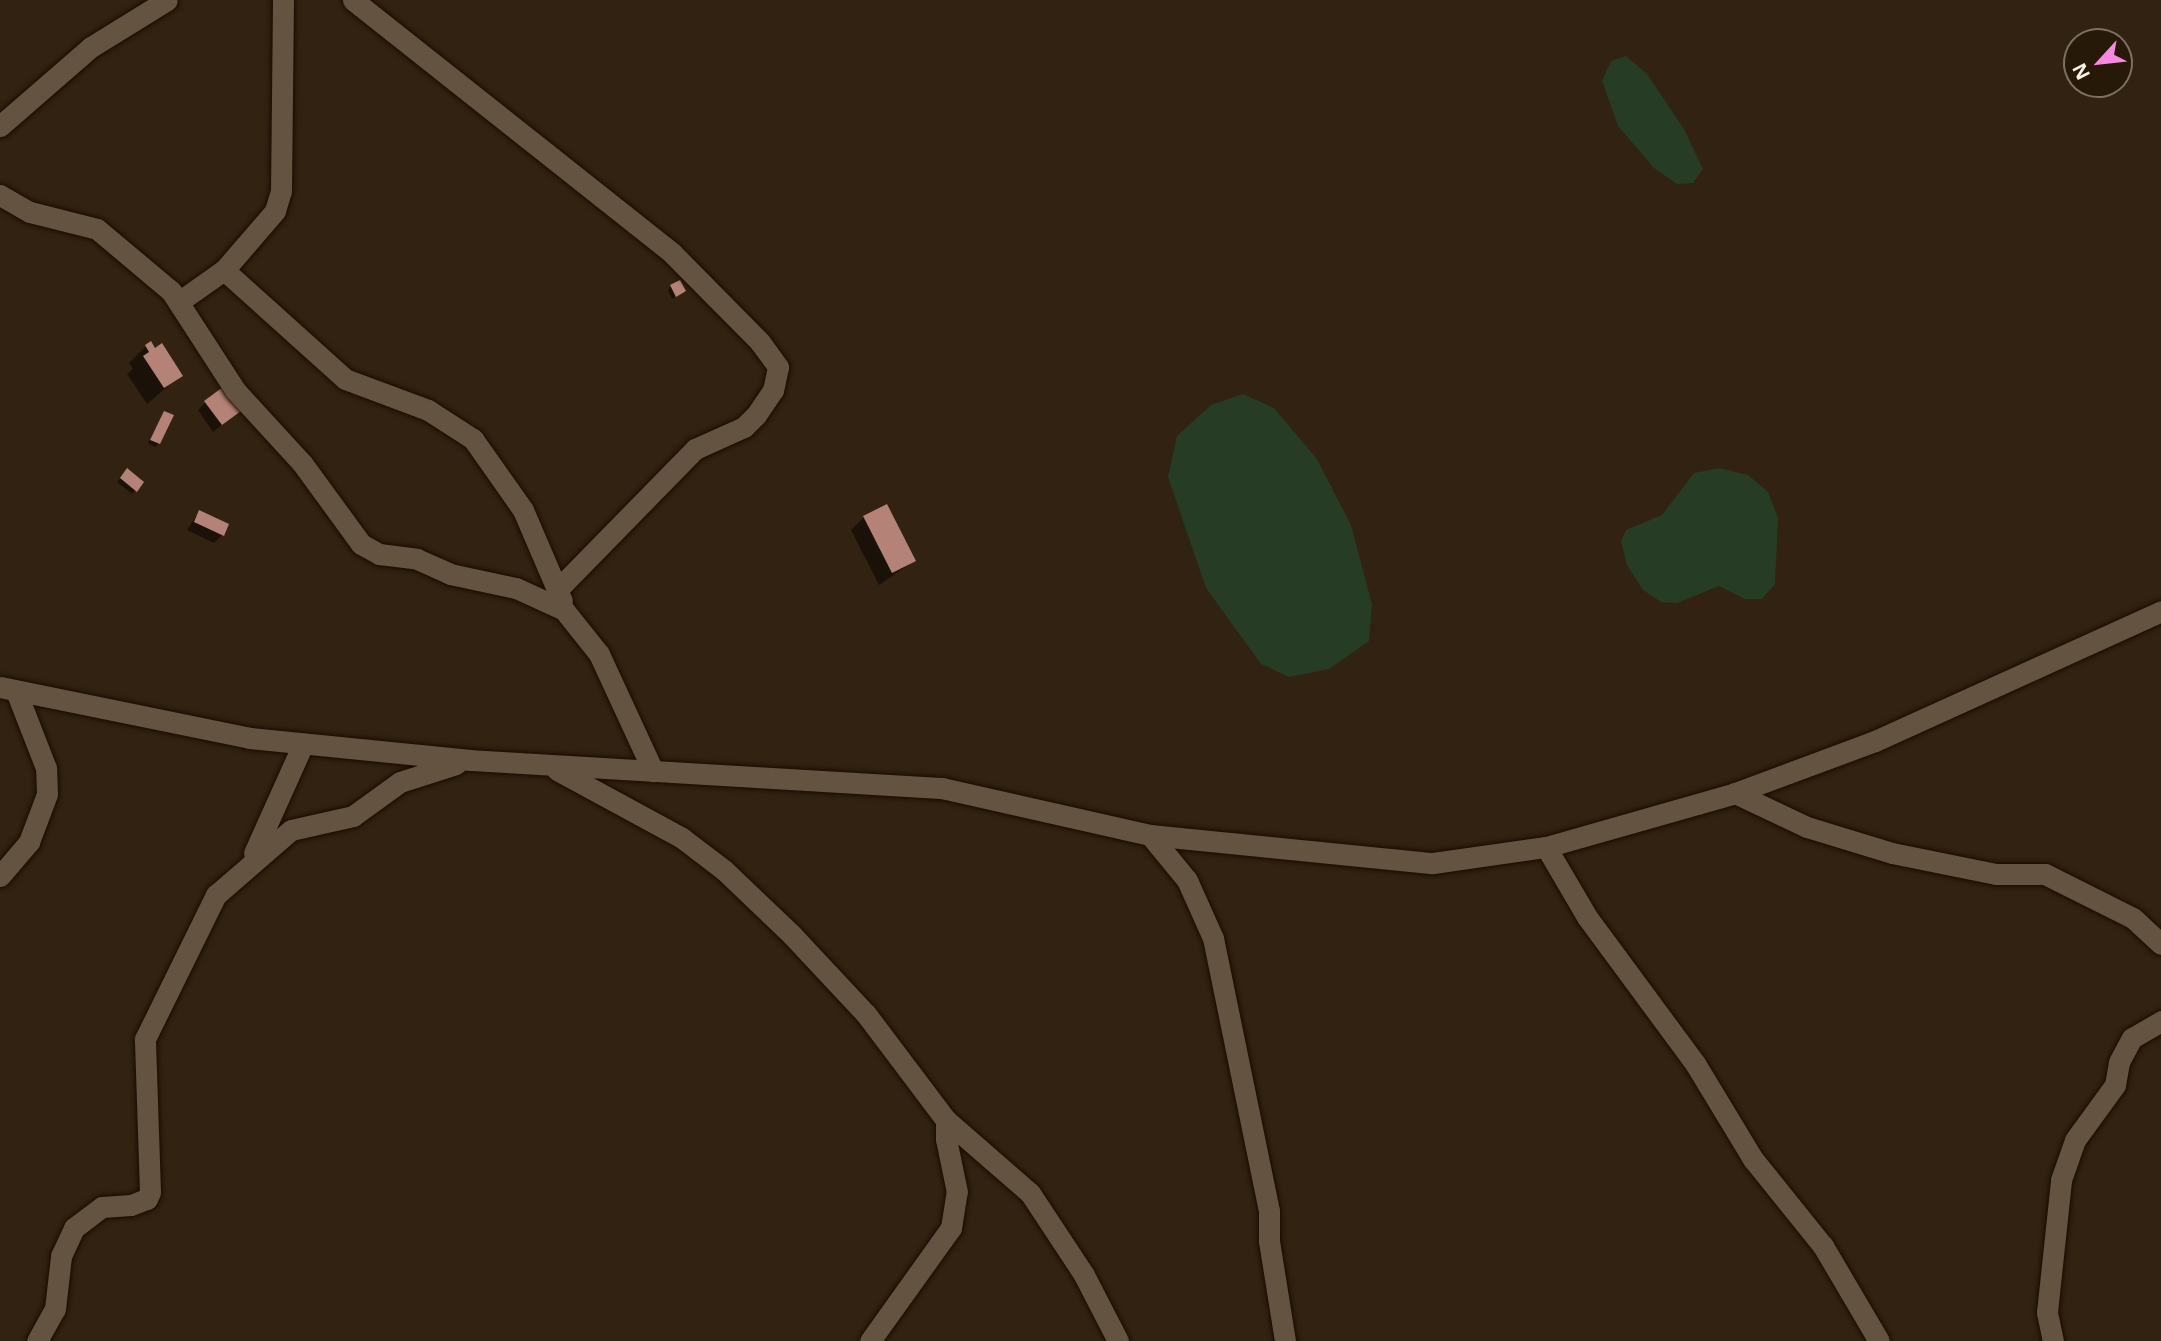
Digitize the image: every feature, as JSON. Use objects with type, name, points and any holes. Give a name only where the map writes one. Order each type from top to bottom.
[{"type":"street","points":[[0,126],[91,47],[167,0]]},
{"type":"street","points":[[180,301],[223,270],[275,211],[281,191],[283,0]]},
{"type":"street","points":[[353,0],[672,253],[760,342],[778,367],[773,390],[756,415],[744,427],[695,449],[558,589]]},
{"type":"street","points":[[0,195],[39,215],[97,229],[180,301],[235,390],[302,463],[361,544],[379,554],[417,559],[450,574],[516,588],[564,610]]},
{"type":"street","points":[[223,270],[345,379],[442,416],[473,439],[523,510],[558,589],[564,610],[599,654],[653,771]]},
{"type":"street","points":[[8,689],[250,738],[470,760],[942,788],[1150,835],[1433,863],[1546,848],[1735,793],[1875,741],[2161,611]]},
{"type":"street","points":[[0,876],[29,842],[47,794],[46,768],[8,689]]},
{"type":"street","points":[[249,864],[303,744]]},
{"type":"street","points":[[37,1341],[55,1309],[61,1256],[74,1228],[102,1206],[131,1205],[147,1199],[150,1192],[145,1039],[216,895],[291,830],[354,816],[400,782],[470,760]]},
{"type":"street","points":[[549,765],[642,812],[724,870],[858,1004],[946,1120],[974,1139],[1030,1193],[1084,1275],[1118,1341]]},
{"type":"street","points":[[1735,793],[1807,827],[1892,853],[1996,874],[2045,874],[2133,918],[2161,944]]},
{"type":"street","points":[[1150,835],[1187,880],[1213,938],[1269,1210],[1269,1241],[1285,1341]]},
{"type":"street","points":[[1546,848],[1587,917],[1696,1065],[1753,1159],[1823,1246],[1879,1341]]},
{"type":"street","points":[[2053,1341],[2047,1312],[2061,1180],[2075,1140],[2115,1085],[2119,1062],[2132,1038],[2161,1021]]},
{"type":"street","points":[[870,1341],[951,1228],[957,1192],[946,1139],[946,1120]]},
{"type":"green space","points":[[1626,56],[1647,74],[1684,129],[1703,169],[1693,183],[1677,184],[1654,168],[1618,126],[1602,81],[1611,61]]},
{"type":"green space","points":[[1243,394],[1274,408],[1317,459],[1351,525],[1372,604],[1369,641],[1329,669],[1289,677],[1261,664],[1206,588],[1168,477],[1177,436],[1211,405]]},
{"type":"green space","points":[[1719,468],[1748,475],[1768,492],[1778,518],[1775,584],[1762,599],[1745,599],[1719,586],[1677,603],[1661,602],[1643,590],[1627,565],[1621,541],[1626,530],[1662,515],[1694,473]]},
{"type":"building","points":[[680,280],[686,291],[676,297],[670,285]]},
{"type":"building","points":[[151,341],[155,348],[162,343],[183,376],[164,388],[143,356],[149,352],[145,345]]},
{"type":"building","points":[[223,387],[241,411],[222,425],[204,401]]},
{"type":"building","points":[[164,411],[174,415],[160,444],[150,440]]},
{"type":"building","points":[[127,468],[144,482],[137,492],[120,478]]},
{"type":"building","points":[[887,504],[916,561],[892,573],[863,516]]},
{"type":"building","points":[[199,510],[229,524],[224,536],[194,522]]}]
